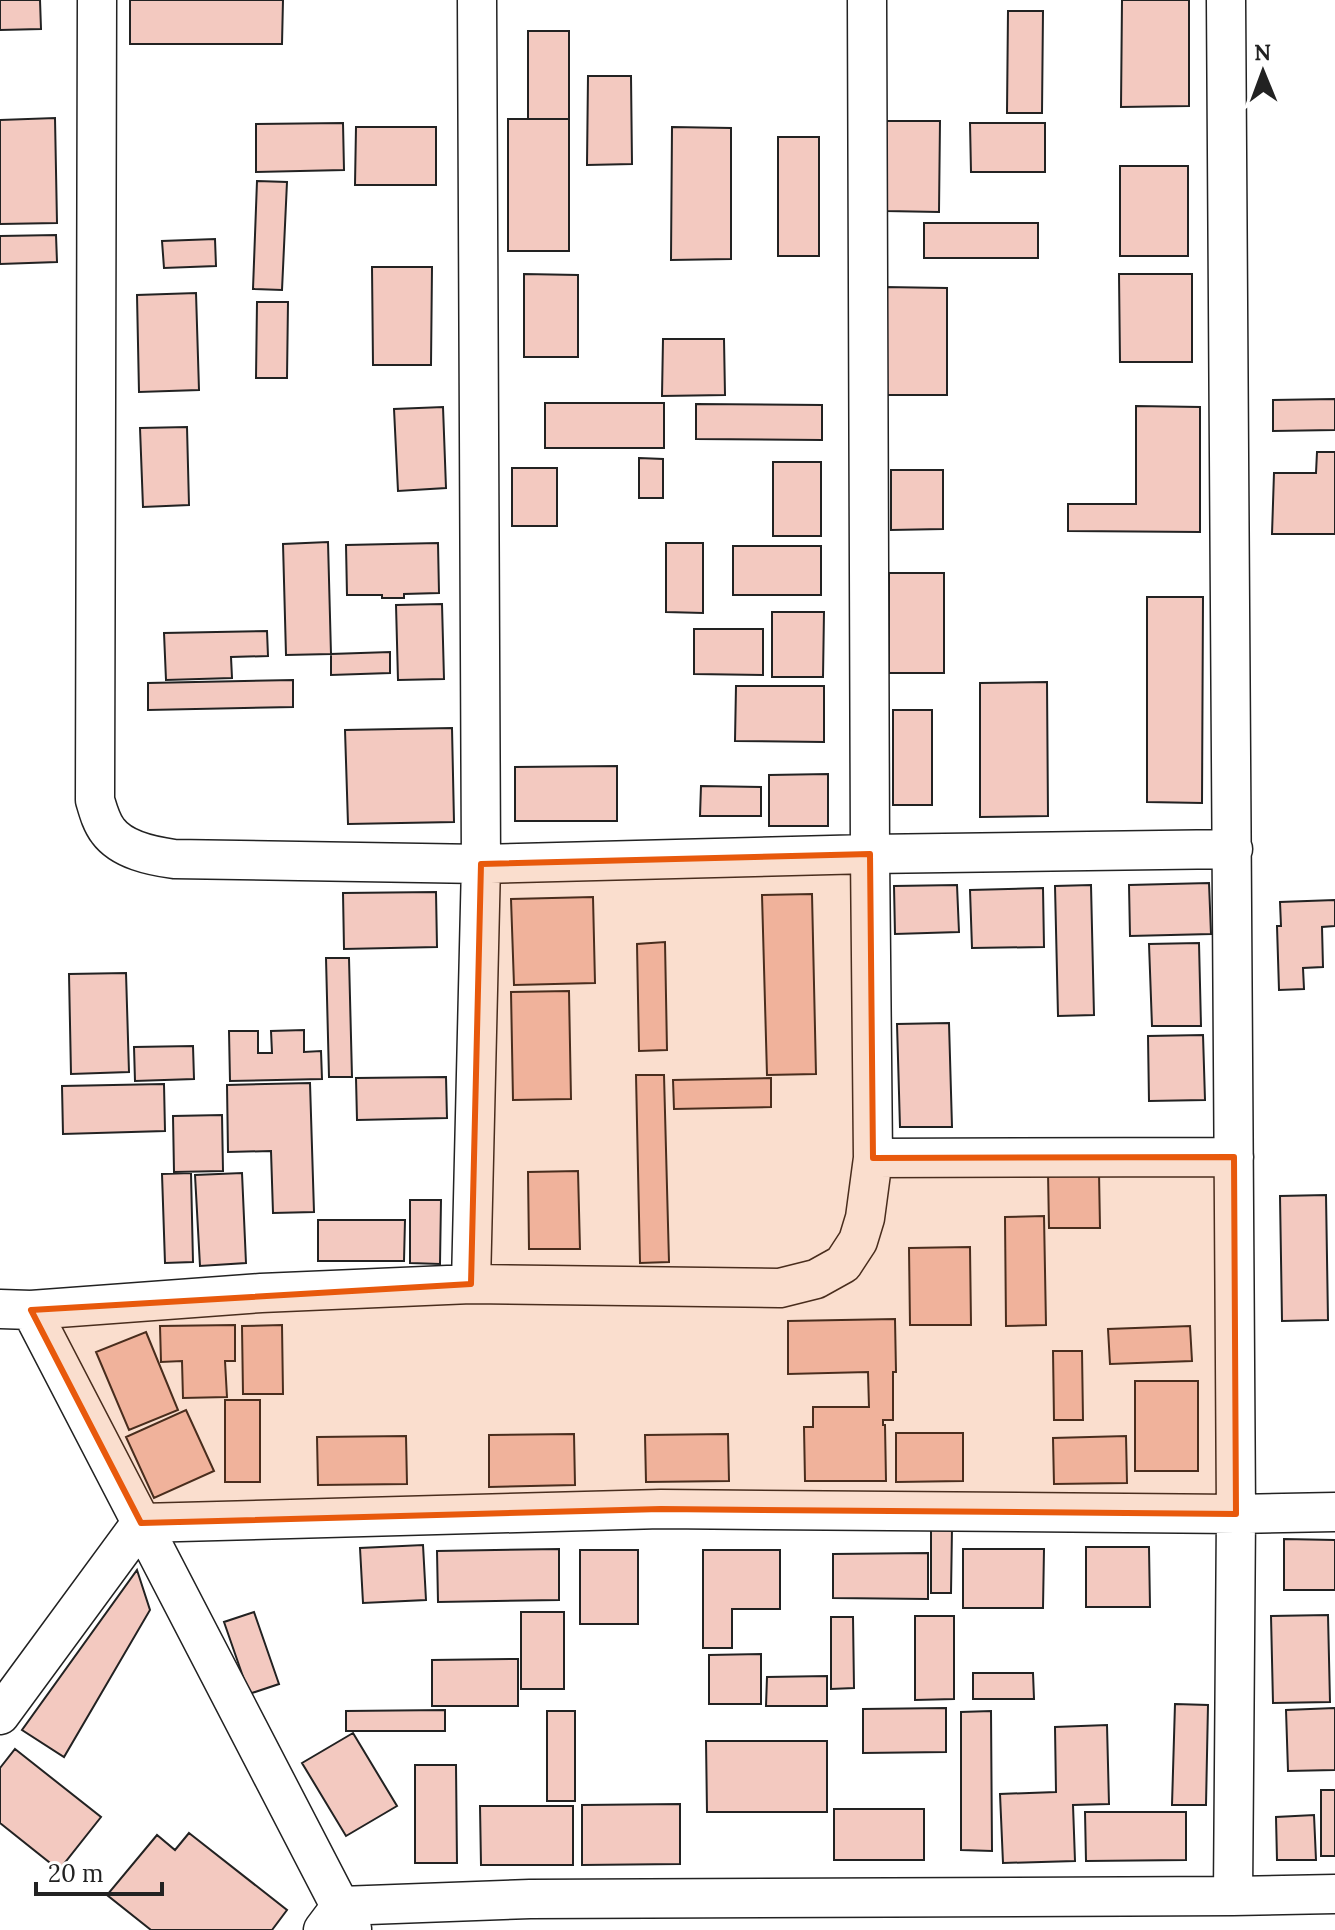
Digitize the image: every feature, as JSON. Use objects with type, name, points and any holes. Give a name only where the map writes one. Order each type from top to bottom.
[{"type":"street","points":[[97,0],[95,800],[108,832],[119,841],[151,856],[174,859],[481,864],[1233,849]]},
{"type":"street","points":[[471,1284],[481,864],[477,0]]},
{"type":"street","points":[[867,0],[873,1158],[865,1218],[858,1241],[843,1264],[816,1279],[780,1288],[471,1284],[261,1293],[16,1310],[141,1523],[338,1922],[545,1899],[1335,1894]]},
{"type":"street","points":[[1226,0],[1236,1514],[1233,1896]]},
{"type":"street","points":[[873,1158],[1234,1157]]},
{"type":"street","points":[[141,1523],[661,1509],[1236,1514],[1335,1512]]},
{"type":"street","points":[[0,1715],[141,1523]]},
{"type":"highlighted area","points":[[870,854],[873,1158],[1234,1157],[1236,1514],[661,1509],[141,1523],[31,1310],[471,1284],[481,864]]},
{"type":"building","points":[[0,0],[40,0],[41,29],[0,30]]},
{"type":"building","points":[[130,0],[283,0],[282,44],[130,44]]},
{"type":"building","points":[[1122,0],[1189,0],[1189,106],[1121,107]]},
{"type":"building","points":[[1008,11],[1043,11],[1042,113],[1007,113]]},
{"type":"building","points":[[528,31],[569,31],[569,119],[528,119]]},
{"type":"building","points":[[588,76],[631,76],[632,164],[587,165]]},
{"type":"building","points":[[55,118],[57,223],[0,224],[0,120]]},
{"type":"building","points":[[508,119],[569,119],[569,251],[508,251]]},
{"type":"building","points":[[886,121],[940,121],[939,212],[886,211]]},
{"type":"building","points":[[343,123],[344,170],[256,172],[256,124]]},
{"type":"building","points":[[970,123],[1045,123],[1045,172],[971,172]]},
{"type":"building","points":[[356,127],[436,127],[436,185],[355,185]]},
{"type":"building","points":[[672,127],[731,128],[731,259],[671,260]]},
{"type":"building","points":[[778,137],[819,137],[819,256],[778,256]]},
{"type":"building","points":[[1120,166],[1188,166],[1188,256],[1120,256]]},
{"type":"building","points":[[257,181],[287,182],[282,290],[253,289]]},
{"type":"building","points":[[924,223],[1038,223],[1038,258],[924,258]]},
{"type":"building","points":[[56,235],[57,262],[0,264],[0,236]]},
{"type":"building","points":[[215,239],[216,266],[164,268],[162,241]]},
{"type":"building","points":[[372,267],[432,267],[431,365],[373,365]]},
{"type":"building","points":[[524,274],[578,275],[578,357],[524,357]]},
{"type":"building","points":[[1119,274],[1192,274],[1192,362],[1120,362]]},
{"type":"building","points":[[884,287],[947,288],[947,395],[884,395]]},
{"type":"building","points":[[196,293],[199,390],[139,392],[137,295]]},
{"type":"building","points":[[257,302],[288,302],[287,378],[256,378]]},
{"type":"building","points":[[663,339],[724,339],[725,395],[662,396]]},
{"type":"building","points":[[1335,399],[1335,430],[1273,431],[1273,400]]},
{"type":"building","points":[[545,403],[664,403],[664,448],[545,448]]},
{"type":"building","points":[[696,404],[822,405],[822,440],[696,439]]},
{"type":"building","points":[[1136,406],[1200,407],[1200,532],[1068,531],[1068,504],[1136,504]]},
{"type":"building","points":[[443,407],[446,488],[398,491],[394,409]]},
{"type":"building","points":[[187,427],[189,505],[143,507],[140,428]]},
{"type":"building","points":[[1317,452],[1335,452],[1335,534],[1272,534],[1274,473],[1316,473]]},
{"type":"building","points":[[639,458],[663,459],[663,498],[639,498]]},
{"type":"building","points":[[773,462],[821,462],[821,536],[773,536]]},
{"type":"building","points":[[512,468],[557,468],[557,526],[512,526]]},
{"type":"building","points":[[891,470],[943,470],[943,529],[891,530]]},
{"type":"building","points":[[328,542],[331,654],[286,655],[283,544]]},
{"type":"building","points":[[438,543],[439,593],[404,594],[404,598],[347,595],[346,545]]},
{"type":"building","points":[[666,543],[703,543],[703,613],[666,612]]},
{"type":"building","points":[[733,546],[821,546],[821,595],[733,595]]},
{"type":"building","points":[[889,573],[944,573],[944,673],[889,673]]},
{"type":"building","points":[[1147,597],[1203,597],[1202,803],[1147,802]]},
{"type":"building","points":[[442,604],[444,679],[398,680],[396,605]]},
{"type":"building","points":[[772,612],[824,612],[823,677],[772,677]]},
{"type":"building","points":[[694,629],[763,629],[763,675],[694,674]]},
{"type":"building","points":[[267,631],[268,656],[231,657],[232,678],[166,680],[164,633]]},
{"type":"building","points":[[390,652],[390,673],[331,675],[331,654]]},
{"type":"building","points":[[293,680],[293,707],[148,710],[148,683]]},
{"type":"building","points":[[1047,682],[1048,816],[980,817],[980,683]]},
{"type":"building","points":[[736,686],[824,686],[824,742],[735,741]]},
{"type":"building","points":[[893,710],[932,710],[932,805],[893,805]]},
{"type":"building","points":[[452,728],[454,822],[348,824],[345,730]]},
{"type":"building","points":[[617,766],[617,821],[515,821],[515,767]]},
{"type":"building","points":[[828,774],[828,826],[769,826],[769,775]]},
{"type":"building","points":[[701,786],[761,787],[761,816],[700,816]]},
{"type":"building","points":[[1209,883],[1211,934],[1130,936],[1129,885]]},
{"type":"building","points":[[957,885],[959,932],[895,934],[894,886]]},
{"type":"building","points":[[1091,885],[1094,1015],[1058,1016],[1055,886]]},
{"type":"building","points":[[1043,888],[1044,947],[972,948],[970,890]]},
{"type":"building","points":[[436,892],[437,947],[344,949],[343,893]]},
{"type":"building","points":[[812,894],[816,1074],[767,1075],[762,895]]},
{"type":"building","points":[[593,897],[595,983],[514,985],[511,899]]},
{"type":"building","points":[[1335,900],[1335,926],[1322,927],[1323,967],[1303,968],[1304,989],[1279,990],[1277,926],[1281,926],[1280,902]]},
{"type":"building","points":[[665,942],[667,1050],[639,1051],[637,944]]},
{"type":"building","points":[[1199,943],[1201,1026],[1152,1026],[1149,944]]},
{"type":"building","points":[[326,958],[349,958],[352,1077],[329,1077]]},
{"type":"building","points":[[126,973],[129,1072],[71,1074],[69,974]]},
{"type":"building","points":[[569,991],[571,1099],[513,1100],[511,992]]},
{"type":"building","points":[[949,1023],[952,1127],[900,1127],[897,1024]]},
{"type":"building","points":[[304,1030],[304,1052],[321,1051],[322,1079],[230,1081],[229,1031],[258,1031],[258,1053],[272,1053],[271,1031]]},
{"type":"building","points":[[1203,1035],[1205,1100],[1149,1101],[1148,1036]]},
{"type":"building","points":[[193,1046],[194,1079],[135,1081],[134,1047]]},
{"type":"building","points":[[636,1075],[664,1075],[669,1262],[640,1263]]},
{"type":"building","points":[[446,1077],[447,1118],[357,1120],[356,1078]]},
{"type":"building","points":[[771,1078],[771,1107],[674,1109],[673,1080]]},
{"type":"building","points":[[310,1083],[314,1212],[273,1213],[271,1151],[228,1152],[227,1085]]},
{"type":"building","points":[[164,1084],[165,1131],[63,1134],[62,1086]]},
{"type":"building","points":[[222,1115],[223,1171],[174,1172],[173,1116]]},
{"type":"building","points":[[578,1171],[580,1249],[529,1249],[528,1172]]},
{"type":"building","points":[[1048,1172],[1099,1172],[1100,1228],[1049,1228]]},
{"type":"building","points":[[191,1173],[193,1262],[165,1263],[162,1174]]},
{"type":"building","points":[[242,1173],[246,1263],[200,1266],[195,1175]]},
{"type":"building","points":[[1326,1195],[1328,1320],[1282,1321],[1280,1196]]},
{"type":"building","points":[[410,1200],[441,1200],[440,1264],[410,1263]]},
{"type":"building","points":[[1044,1216],[1046,1325],[1006,1326],[1005,1217]]},
{"type":"building","points":[[318,1220],[405,1220],[404,1261],[318,1261]]},
{"type":"building","points":[[970,1247],[971,1325],[910,1325],[909,1248]]},
{"type":"building","points":[[895,1319],[893,1420],[883,1420],[886,1481],[805,1481],[804,1427],[813,1427],[813,1407],[869,1407],[868,1372],[788,1374],[788,1321]]},
{"type":"building","points":[[235,1325],[235,1361],[225,1361],[227,1397],[183,1398],[182,1361],[161,1362],[160,1326]]},
{"type":"building","points":[[282,1325],[283,1394],[243,1394],[242,1326]]},
{"type":"building","points":[[1190,1326],[1192,1361],[1110,1364],[1108,1329]]},
{"type":"building","points":[[146,1332],[178,1410],[129,1430],[96,1352]]},
{"type":"building","points":[[1053,1351],[1082,1351],[1083,1420],[1054,1420]]},
{"type":"building","points":[[1135,1381],[1198,1381],[1198,1471],[1135,1471]]},
{"type":"building","points":[[225,1400],[260,1400],[260,1482],[225,1482]]},
{"type":"building","points":[[186,1410],[214,1471],[154,1498],[126,1437]]},
{"type":"building","points":[[896,1433],[963,1433],[963,1481],[896,1482]]},
{"type":"building","points":[[574,1434],[575,1485],[489,1487],[489,1435]]},
{"type":"building","points":[[728,1434],[729,1481],[646,1482],[645,1435]]},
{"type":"building","points":[[406,1436],[407,1484],[318,1485],[317,1437]]},
{"type":"building","points":[[1126,1436],[1127,1483],[1054,1484],[1053,1438]]},
{"type":"building","points":[[952,1528],[951,1593],[931,1593],[931,1529]]},
{"type":"building","points":[[1284,1539],[1335,1540],[1335,1590],[1284,1590]]},
{"type":"building","points":[[423,1545],[426,1600],[363,1603],[360,1548]]},
{"type":"building","points":[[1086,1547],[1149,1547],[1150,1607],[1086,1607]]},
{"type":"building","points":[[559,1549],[559,1600],[438,1602],[437,1551]]},
{"type":"building","points":[[963,1549],[1044,1549],[1043,1608],[963,1608]]},
{"type":"building","points":[[580,1550],[638,1550],[638,1624],[580,1624]]},
{"type":"building","points":[[703,1550],[780,1550],[780,1609],[732,1609],[732,1648],[703,1648]]},
{"type":"building","points":[[928,1553],[928,1599],[833,1598],[833,1554]]},
{"type":"building","points":[[137,1570],[150,1610],[64,1757],[22,1730]]},
{"type":"building","points":[[254,1612],[279,1684],[249,1694],[224,1622]]},
{"type":"building","points":[[521,1612],[564,1612],[564,1689],[521,1689]]},
{"type":"building","points":[[1328,1615],[1330,1702],[1273,1703],[1271,1616]]},
{"type":"building","points":[[915,1616],[954,1616],[954,1699],[915,1700]]},
{"type":"building","points":[[831,1617],[853,1617],[854,1688],[831,1689]]},
{"type":"building","points":[[761,1654],[761,1704],[709,1704],[709,1655]]},
{"type":"building","points":[[518,1659],[518,1706],[432,1706],[432,1660]]},
{"type":"building","points":[[973,1673],[1033,1673],[1034,1699],[973,1699]]},
{"type":"building","points":[[827,1676],[827,1706],[766,1706],[767,1677]]},
{"type":"building","points":[[1175,1704],[1208,1705],[1206,1805],[1172,1805]]},
{"type":"building","points":[[946,1708],[946,1752],[863,1753],[863,1709]]},
{"type":"building","points":[[1335,1708],[1335,1770],[1288,1771],[1286,1710]]},
{"type":"building","points":[[445,1710],[445,1731],[346,1731],[346,1711]]},
{"type":"building","points":[[547,1711],[575,1711],[575,1801],[547,1801]]},
{"type":"building","points":[[991,1711],[992,1851],[961,1850],[961,1712]]},
{"type":"building","points":[[1107,1725],[1109,1804],[1073,1805],[1075,1861],[1003,1863],[1000,1794],[1056,1792],[1055,1727]]},
{"type":"building","points":[[353,1733],[397,1806],[346,1836],[302,1763]]},
{"type":"building","points":[[706,1741],[827,1741],[827,1812],[707,1812]]},
{"type":"building","points":[[15,1749],[101,1817],[59,1870],[0,1823],[0,1768]]},
{"type":"building","points":[[415,1765],[456,1765],[457,1863],[415,1863]]},
{"type":"building","points":[[1321,1790],[1335,1790],[1335,1856],[1321,1856]]},
{"type":"building","points":[[680,1804],[680,1864],[582,1865],[582,1805]]},
{"type":"building","points":[[480,1806],[573,1806],[573,1865],[481,1865]]},
{"type":"building","points":[[834,1809],[924,1809],[924,1860],[834,1860]]},
{"type":"building","points":[[1085,1812],[1186,1812],[1186,1860],[1086,1861]]},
{"type":"building","points":[[1314,1815],[1316,1860],[1277,1860],[1276,1817]]},
{"type":"building","points":[[189,1833],[287,1910],[272,1930],[151,1930],[107,1895],[157,1835],[175,1850]]}]
